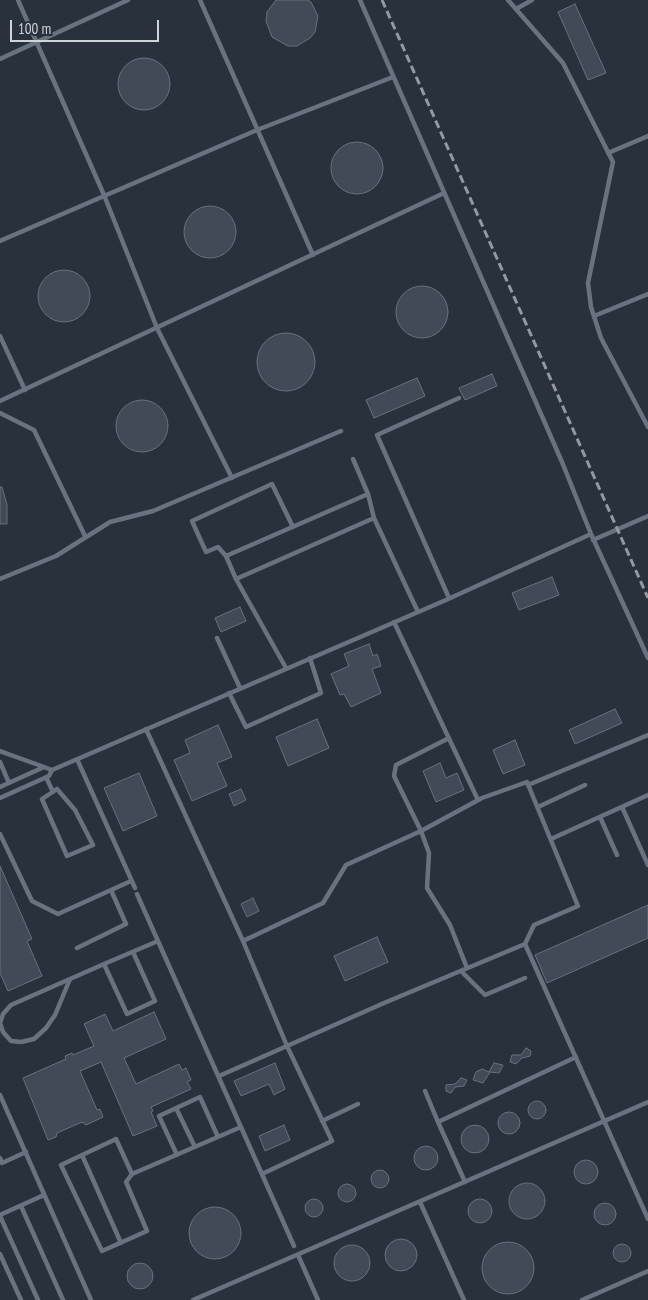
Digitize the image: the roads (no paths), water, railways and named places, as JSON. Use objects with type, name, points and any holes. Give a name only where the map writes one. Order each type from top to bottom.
[{"type":"lane","points":[[18,0],[104,195],[157,328],[232,478]]},
{"type":"lane","points":[[0,59],[128,0]]},
{"type":"lane","points":[[200,0],[313,255]]},
{"type":"lane","points":[[360,0],[562,462],[590,534],[648,658]]},
{"type":"lane","points":[[508,0],[563,63],[613,162],[588,283],[594,316],[601,338],[648,427]]},
{"type":"lane","points":[[516,9],[532,0]]},
{"type":"lane","points":[[0,241],[257,130],[393,77]]},
{"type":"lane","points":[[608,153],[648,136]]},
{"type":"lane","points":[[0,401],[444,193]]},
{"type":"lane","points":[[594,316],[648,294]]},
{"type":"lane","points":[[0,336],[24,390]]},
{"type":"lane","points":[[448,598],[377,436],[459,398]]},
{"type":"lane","points":[[0,413],[34,430],[85,536]]},
{"type":"lane","points":[[0,580],[56,556],[110,522],[153,511],[341,431]]},
{"type":"lane","points":[[353,459],[368,494],[374,518],[418,612]]},
{"type":"lane","points":[[286,668],[236,579],[226,556],[218,547],[206,552],[192,521],[272,484],[292,527]]},
{"type":"lane","points":[[226,556],[368,494]]},
{"type":"lane","points":[[593,540],[648,516]]},
{"type":"lane","points":[[236,579],[374,518]]},
{"type":"lane","points":[[0,798],[46,778],[52,770],[418,612],[590,534]]},
{"type":"lane","points":[[394,622],[478,800]]},
{"type":"lane","points":[[217,638],[240,688]]},
{"type":"lane","points":[[229,693],[246,727],[321,693],[310,658]]},
{"type":"lane","points":[[146,729],[242,941],[287,1046],[332,1141],[262,1174]]},
{"type":"lane","points":[[242,941],[323,903],[346,865],[421,831],[478,800],[527,782],[528,784],[648,735]]},
{"type":"lane","points":[[449,738],[396,764],[394,776],[421,831],[429,853],[427,888],[450,925],[467,968]]},
{"type":"lane","points":[[0,750],[52,770]]},
{"type":"lane","points":[[77,759],[135,888]]},
{"type":"lane","points":[[0,762],[9,783]]},
{"type":"lane","points":[[0,787],[44,767]]},
{"type":"lane","points":[[46,778],[52,792]]},
{"type":"lane","points":[[219,1076],[525,944],[534,925],[578,906],[528,784]]},
{"type":"lane","points":[[538,807],[585,786]]},
{"type":"lane","points":[[57,789],[76,810],[93,845],[67,856],[42,799],[52,792],[57,789]]},
{"type":"lane","points":[[550,839],[648,796]]},
{"type":"lane","points":[[622,807],[648,865]]},
{"type":"lane","points":[[600,817],[617,854]]},
{"type":"lane","points":[[0,834],[32,901],[58,914],[131,881]]},
{"type":"lane","points":[[77,948],[126,924],[111,890]]},
{"type":"lane","points":[[137,894],[294,1246]]},
{"type":"lane","points":[[70,979],[55,1015],[46,1028],[34,1039],[21,1042],[12,1041],[3,1032],[0,1023],[3,1014],[12,1005],[70,979],[104,964],[158,941]]},
{"type":"lane","points":[[525,944],[648,1220]]},
{"type":"lane","points":[[104,964],[126,1014],[156,1001],[133,952]]},
{"type":"lane","points":[[461,971],[485,994],[525,978]]},
{"type":"lane","points":[[438,1122],[576,1057]]},
{"type":"lane","points":[[425,1091],[465,1182]]},
{"type":"lane","points":[[0,1094],[92,1300]]},
{"type":"lane","points":[[176,1155],[159,1116],[200,1097],[218,1137]]},
{"type":"lane","points":[[193,1300],[648,1102]]},
{"type":"lane","points":[[322,1121],[358,1104]]},
{"type":"lane","points":[[176,1108],[195,1147]]},
{"type":"lane","points":[[132,1174],[116,1140],[61,1165],[102,1251],[147,1231],[126,1182],[132,1174],[241,1127]]},
{"type":"lane","points":[[0,1158],[2,1163],[26,1152]]},
{"type":"lane","points":[[82,1155],[121,1243]]},
{"type":"lane","points":[[38,1300],[0,1216],[44,1194]]},
{"type":"lane","points":[[420,1202],[464,1300]]},
{"type":"lane","points":[[21,1206],[63,1300]]},
{"type":"lane","points":[[298,1255],[318,1300]]},
{"type":"lane","points":[[1,1258],[20,1300]]},
{"type":"lane","points":[[582,1300],[648,1271]]},
{"type":"lane","points":[[594,1295],[597,1300]]},
{"type":"railway","points":[[382,0],[648,598]]}]
